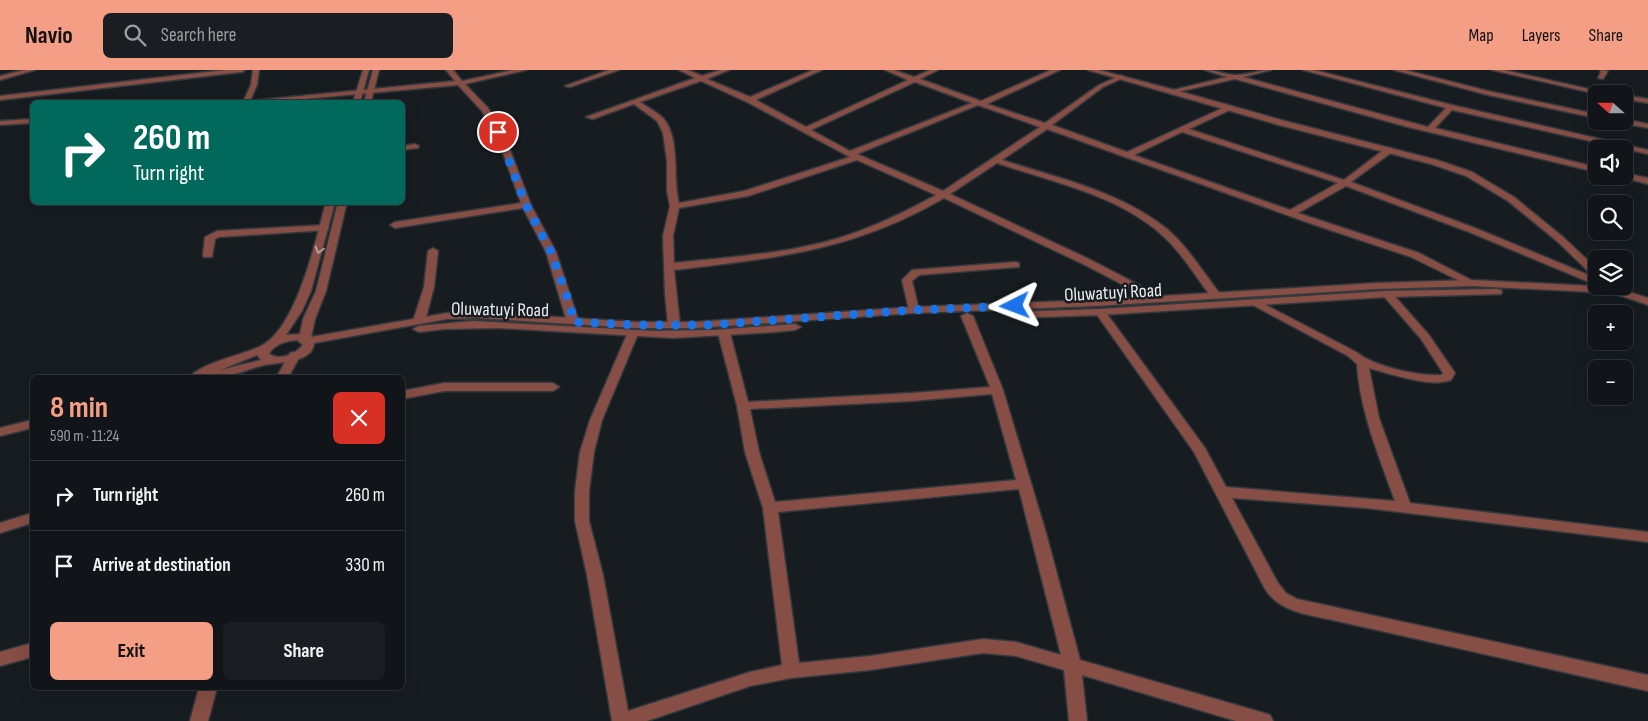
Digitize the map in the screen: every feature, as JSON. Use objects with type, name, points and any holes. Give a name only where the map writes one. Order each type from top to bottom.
[{"type":"street","points":[[0,78],[28,70]]},
{"type":"street","points":[[0,98],[242,70]]},
{"type":"street","points":[[247,100],[254,85],[256,70]]},
{"type":"street","points":[[357,100],[366,70]]},
{"type":"street","points":[[368,100],[376,70]]},
{"type":"street","points":[[449,70],[485,110],[503,142],[526,205],[551,252],[571,308],[573,322]]},
{"type":"street","points":[[277,100],[460,83],[523,70]]},
{"type":"street","points":[[568,86],[616,70]]},
{"type":"street","points":[[682,70],[750,100],[854,155],[945,195],[1087,262],[1158,299]]},
{"type":"street","points":[[590,117],[726,70]]},
{"type":"street","points":[[750,100],[819,70]]},
{"type":"street","points":[[888,70],[1415,255],[1472,283]]},
{"type":"street","points":[[805,130],[935,70]]},
{"type":"street","points":[[675,206],[759,190],[854,155],[1057,70]]},
{"type":"street","points":[[1090,70],[1449,166],[1486,183],[1532,215],[1588,266]]},
{"type":"street","points":[[1208,70],[1430,129],[1588,167]]},
{"type":"street","points":[[1173,91],[1268,70]]},
{"type":"street","points":[[1306,70],[1451,108],[1648,152]]},
{"type":"street","points":[[1397,70],[1488,93],[1588,114]]},
{"type":"street","points":[[1496,70],[1588,90]]},
{"type":"street","points":[[670,267],[791,250],[841,240],[884,224],[945,195],[998,161],[1101,86],[1121,77]]},
{"type":"street","points":[[1633,98],[1648,101]]},
{"type":"street","points":[[635,102],[660,120],[667,133],[671,161],[671,191],[675,206],[668,236],[670,294],[674,326]]},
{"type":"street","points":[[1128,154],[1227,108]]},
{"type":"street","points":[[1430,129],[1451,108]]},
{"type":"street","points":[[0,123],[30,120]]},
{"type":"street","points":[[1633,123],[1648,126]]},
{"type":"street","points":[[1182,129],[1345,183],[1496,239],[1588,279]]},
{"type":"street","points":[[405,148],[415,146]]},
{"type":"street","points":[[1291,213],[1345,183],[1389,150]]},
{"type":"street","points":[[998,161],[1091,192],[1148,220],[1173,241],[1216,296]]},
{"type":"street","points":[[1633,177],[1648,181]]},
{"type":"street","points":[[275,360],[263,356],[263,352],[297,311],[306,291],[329,205]]},
{"type":"street","points":[[283,375],[294,356],[306,343],[309,319],[321,291],[342,205]]},
{"type":"street","points":[[395,225],[526,205]]},
{"type":"street","points":[[208,255],[210,237],[218,234],[324,228]]},
{"type":"street","points":[[199,375],[228,361],[292,337],[306,343],[420,324],[430,287],[432,251]]},
{"type":"street","points":[[914,310],[907,280],[916,272],[1015,265]]},
{"type":"street","name":"Oluwatuyi Road","points":[[420,324],[447,316],[478,315],[573,322],[674,326],[914,310],[1216,296],[1376,286],[1472,283],[1588,286]]},
{"type":"street","name":"Oluwatuyi Road","points":[[420,324],[474,325],[632,334],[724,333],[845,322],[1100,312],[1387,294],[1505,292],[1643,301]]},
{"type":"street","points":[[1254,303],[1352,354],[1363,363],[1404,374],[1442,378],[1448,375],[1425,337],[1387,294]]},
{"type":"street","name":"Oluwatuyi Road","points":[[1629,295],[1643,301]]},
{"type":"street","points":[[1100,312],[1200,451],[1272,587],[1280,597],[1293,604],[1384,626],[1648,683]]},
{"type":"street","points":[[967,316],[997,390],[1025,484],[1072,664],[1078,721]]},
{"type":"street","points":[[724,333],[743,406],[752,452],[770,508],[791,671]]},
{"type":"street","points":[[632,334],[596,420],[587,452],[582,491],[582,521],[595,575],[622,721],[750,679],[791,671],[870,663],[983,646],[1016,649],[1264,721]]},
{"type":"street","points":[[209,375],[230,372],[294,356]]},
{"type":"street","points":[[275,360],[280,375]]},
{"type":"street","points":[[1363,363],[1365,387],[1379,435],[1405,508]]},
{"type":"street","points":[[405,394],[444,387],[553,387]]},
{"type":"street","points":[[743,406],[912,397],[997,390]]},
{"type":"street","points":[[0,432],[30,424]]},
{"type":"street","points":[[770,508],[1025,484]]},
{"type":"street","points":[[1223,492],[1405,508],[1648,537]]},
{"type":"street","points":[[0,528],[30,519]]},
{"type":"street","points":[[0,659],[30,651]]},
{"type":"street","points":[[199,721],[207,690]]},
{"type":"route","points":[[498,132],[526,205],[551,252],[571,308],[573,322],[674,326],[709,325],[914,310],[1015,306]]}]
